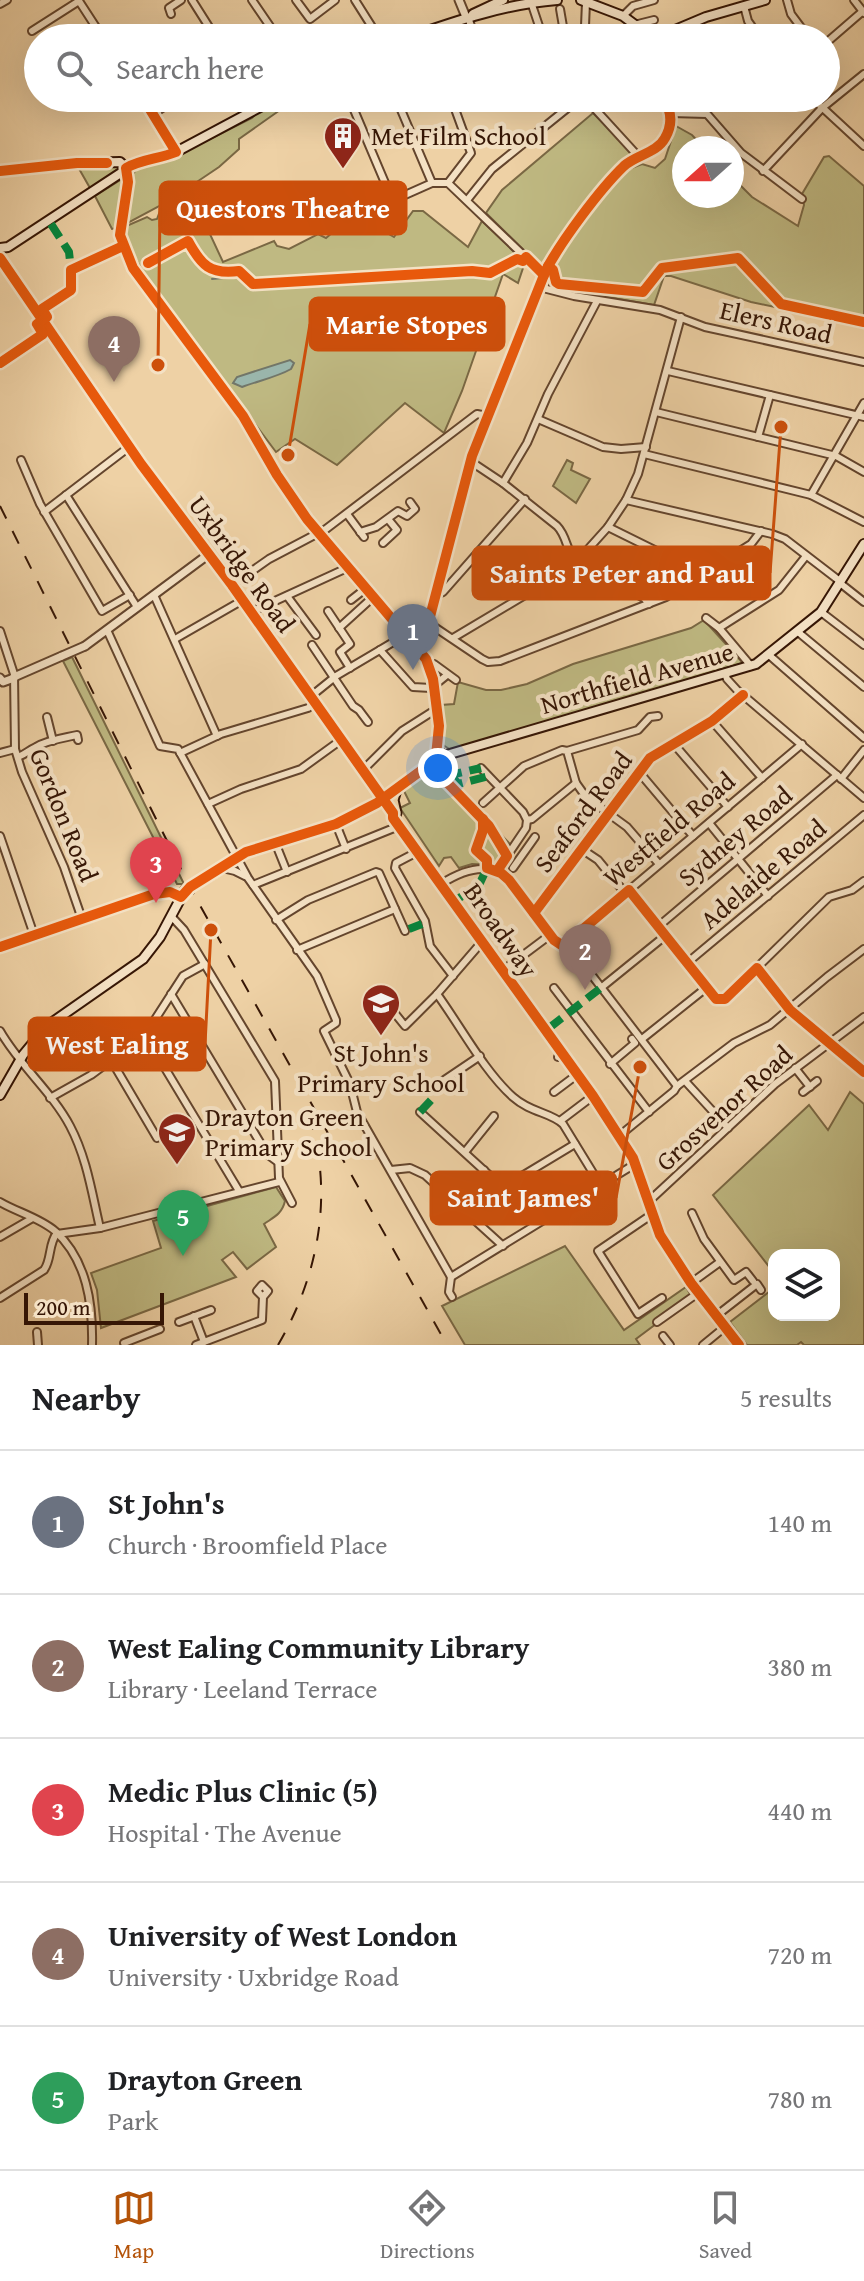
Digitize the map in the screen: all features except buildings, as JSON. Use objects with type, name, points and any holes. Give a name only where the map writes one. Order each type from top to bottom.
[{"type":"main road","points":[[468,17],[503,0]]},
{"type":"main road","points":[[689,24],[765,0]]},
{"type":"main road","points":[[584,1],[623,16],[633,24]]},
{"type":"main road","points":[[450,24],[531,2],[559,4]]},
{"type":"main road","points":[[1,259],[4,248],[126,168],[143,160],[163,158],[252,112]]},
{"type":"main road","points":[[0,171],[77,163],[120,162],[126,168]]},
{"type":"main road","name":"Uxbridge Road","points":[[1,259],[129,447],[243,600],[382,799]]},
{"type":"main road","name":"Northfield Avenue","points":[[183,894],[246,852],[336,824],[382,799],[443,756],[751,666],[821,612],[864,544]]},
{"type":"main road","points":[[395,814],[393,800],[396,790]]},
{"type":"main road","name":"Broadway","points":[[382,799],[416,843],[417,849]]},
{"type":"main road","name":"Broadway","points":[[395,814],[393,818],[578,1074],[619,1136],[635,1164],[647,1203]]},
{"type":"main road","points":[[0,1095],[19,1061],[47,1026],[143,959],[160,937],[183,894]]},
{"type":"main road","points":[[647,1203],[660,1235],[691,1283],[739,1345]]},
{"type":"street","points":[[0,4],[7,0]]},
{"type":"street","points":[[171,14],[169,8],[181,0]]},
{"type":"street","points":[[192,0],[207,24]]},
{"type":"street","points":[[252,0],[268,24]]},
{"type":"street","points":[[296,0],[310,19],[335,0]]},
{"type":"street","points":[[355,0],[370,24]]},
{"type":"street","points":[[459,0],[470,24]]},
{"type":"street","points":[[623,16],[639,2],[654,0]]},
{"type":"street","points":[[787,0],[791,14],[798,24]]},
{"type":"street","points":[[840,31],[863,12],[854,0]]},
{"type":"street","points":[[43,24],[79,1],[94,24]]},
{"type":"street","points":[[584,1],[585,24]]},
{"type":"street","points":[[531,2],[538,24]]},
{"type":"street","points":[[559,4],[563,24]]},
{"type":"street","points":[[744,6],[750,24]]},
{"type":"street","points":[[638,24],[654,20]]},
{"type":"street","points":[[840,93],[864,74]]},
{"type":"street","points":[[156,112],[153,114],[176,152]]},
{"type":"street","points":[[355,112],[391,197],[396,199],[432,183],[448,183],[544,275]]},
{"type":"street","points":[[402,112],[432,183]]},
{"type":"street","points":[[448,183],[471,153],[456,112]]},
{"type":"street","points":[[468,199],[492,169],[564,112]]},
{"type":"street","points":[[596,112],[638,156]]},
{"type":"street","points":[[763,171],[818,112]]},
{"type":"street","points":[[826,112],[864,146]]},
{"type":"street","points":[[421,651],[470,461],[544,275],[556,251],[624,166],[663,142],[671,113],[707,114],[741,153],[802,199]]},
{"type":"street","points":[[126,168],[128,182],[120,235],[130,262],[152,297],[243,416],[307,519],[372,598],[421,651],[430,666],[438,719],[437,744],[443,756]]},
{"type":"street","name":"Elers Road","points":[[539,287],[597,301],[660,310],[705,327],[864,362]]},
{"type":"street","points":[[503,483],[597,301]]},
{"type":"street","points":[[453,638],[565,572],[577,563],[608,527],[626,500],[645,450],[681,317]]},
{"type":"street","points":[[0,363],[49,330]]},
{"type":"street","points":[[668,371],[861,416]]},
{"type":"street","points":[[758,437],[770,395]]},
{"type":"street","points":[[811,495],[861,416],[864,403]]},
{"type":"street","points":[[656,412],[834,455],[864,472]]},
{"type":"street","points":[[232,585],[269,559],[319,534],[477,414],[487,416]]},
{"type":"street","points":[[538,419],[603,447],[645,450],[811,495],[864,522]]},
{"type":"street","points":[[44,512],[129,447]]},
{"type":"street","points":[[21,460],[44,512],[102,611],[130,595]]},
{"type":"street","points":[[470,461],[525,499],[564,533],[571,556],[577,563],[644,598],[649,604]]},
{"type":"street","points":[[66,495],[137,607]]},
{"type":"street","points":[[435,595],[443,592],[525,499]]},
{"type":"street","points":[[626,500],[785,539],[864,602]]},
{"type":"street","points":[[347,514],[362,534],[398,511],[405,517],[413,511],[410,502]]},
{"type":"street","points":[[383,543],[397,530],[388,519]]},
{"type":"street","points":[[608,527],[702,575]]},
{"type":"street","points":[[427,622],[482,659],[494,662],[649,604],[751,544],[761,531]]},
{"type":"street","points":[[1,682],[85,646],[209,554]]},
{"type":"street","points":[[719,628],[779,590],[806,556]]},
{"type":"street","points":[[251,612],[347,568]]},
{"type":"street","points":[[351,600],[365,589]]},
{"type":"street","points":[[154,595],[217,736]]},
{"type":"street","points":[[284,598],[316,635]]},
{"type":"street","points":[[339,628],[372,598]]},
{"type":"street","points":[[175,639],[243,600]]},
{"type":"street","points":[[328,611],[350,644],[340,652],[350,668]]},
{"type":"street","points":[[821,612],[864,645]]},
{"type":"street","points":[[706,618],[719,628],[751,666]]},
{"type":"street","points":[[180,753],[313,700],[334,677],[427,622]]},
{"type":"street","points":[[107,630],[160,746],[176,748],[180,753],[248,878],[319,979],[336,1020],[335,1024],[324,1030],[350,1084],[357,1112],[451,1277],[449,1292],[452,1297]]},
{"type":"street","name":"Gordon Road","points":[[0,631],[14,678],[15,749],[82,919]]},
{"type":"street","points":[[798,632],[864,687]]},
{"type":"street","points":[[312,645],[353,706],[368,722]]},
{"type":"street","points":[[380,650],[413,687],[434,686],[447,675]]},
{"type":"street","points":[[769,655],[864,738]]},
{"type":"street","points":[[430,666],[434,664],[456,680]]},
{"type":"street","points":[[725,673],[743,695],[864,798]]},
{"type":"street","name":"Seaford Road","points":[[534,913],[654,755],[712,721],[743,695]]},
{"type":"street","points":[[362,771],[402,731],[435,710]]},
{"type":"street","points":[[483,803],[524,766],[557,751],[567,751],[638,730],[650,717],[658,716]]},
{"type":"street","points":[[47,717],[53,741]]},
{"type":"street","points":[[712,721],[762,778]]},
{"type":"street","points":[[18,757],[34,747],[53,741],[77,735],[78,740]]},
{"type":"street","points":[[208,804],[241,789],[301,769],[341,740]]},
{"type":"street","points":[[673,743],[728,807]]},
{"type":"street","name":"Westfield Road","points":[[563,946],[802,744]]},
{"type":"street","points":[[0,753],[15,749]]},
{"type":"street","name":"Sydney Road","points":[[602,987],[738,860],[839,777],[864,750]]},
{"type":"street","points":[[567,751],[576,783],[586,797],[627,827],[659,864]]},
{"type":"street","points":[[481,768],[527,820],[526,828],[497,871]]},
{"type":"street","points":[[639,772],[693,836]]},
{"type":"street","points":[[527,820],[576,783]]},
{"type":"street","name":"Adelaide Road","points":[[687,963],[864,815]]},
{"type":"street","points":[[709,823],[768,896]]},
{"type":"street","points":[[336,824],[346,849]]},
{"type":"street","points":[[253,885],[399,826]]},
{"type":"street","points":[[0,836],[34,935]]},
{"type":"street","points":[[513,868],[535,837]]},
{"type":"street","points":[[275,842],[287,872]]},
{"type":"street","points":[[514,847],[522,854]]},
{"type":"street","points":[[417,849],[396,863],[395,868],[426,924],[430,946],[453,976]]},
{"type":"street","points":[[583,850],[598,860],[627,892],[719,1001],[725,999],[829,897],[852,890],[864,881]]},
{"type":"street","points":[[441,884],[473,868],[497,871],[509,880],[550,935],[575,953],[677,1086]]},
{"type":"street","points":[[218,870],[235,871],[248,878]]},
{"type":"street","points":[[276,920],[308,900],[377,872],[405,931]]},
{"type":"street","points":[[0,947],[155,893],[183,894]]},
{"type":"street","points":[[297,950],[395,909]]},
{"type":"street","points":[[171,916],[205,964],[275,1081],[279,1182],[292,1203]]},
{"type":"street","points":[[502,971],[550,935]]},
{"type":"street","points":[[382,990],[389,996],[393,1011],[405,1026],[481,943]]},
{"type":"street","points":[[619,1136],[677,1086],[734,1043],[764,1029],[790,1010],[864,949]]},
{"type":"street","points":[[50,1098],[145,1035],[183,976],[205,964]]},
{"type":"street","points":[[757,968],[790,1010],[864,1072]]},
{"type":"street","points":[[554,988],[649,1112]]},
{"type":"street","points":[[642,1039],[706,988]]},
{"type":"street","points":[[171,994],[267,1154],[278,1162]]},
{"type":"street","points":[[437,994],[514,1098],[535,1112],[560,1121],[601,1186]]},
{"type":"street","name":"Grosvenor Road","points":[[647,1203],[795,1068],[864,1017]]},
{"type":"street","points":[[0,1031],[19,1061],[70,1125],[82,1152],[100,1228]]},
{"type":"street","points":[[145,1035],[239,1191]]},
{"type":"street","points":[[610,1064],[635,1043],[632,1039]]},
{"type":"street","points":[[434,1087],[480,1056]]},
{"type":"street","points":[[111,1060],[157,1138]]},
{"type":"street","points":[[795,1068],[806,1090],[817,1081]]},
{"type":"street","points":[[554,1092],[578,1074]]},
{"type":"street","points":[[686,1082],[728,1128]]},
{"type":"street","points":[[560,1121],[593,1096]]},
{"type":"street","points":[[420,1112],[501,1186],[575,1144]]},
{"type":"street","points":[[465,1152],[494,1116]]},
{"type":"street","points":[[451,1277],[635,1164]]},
{"type":"street","points":[[391,1170],[403,1167],[416,1170],[503,1246]]},
{"type":"street","points":[[455,1202],[484,1170]]},
{"type":"street","points":[[0,1298],[44,1270],[52,1238],[57,1233],[100,1228],[279,1182]]},
{"type":"street","points":[[0,1202],[57,1233],[86,1280],[93,1321],[91,1345]]},
{"type":"street","points":[[692,1213],[704,1239],[741,1289]]},
{"type":"street","points":[[651,1215],[598,1251],[638,1314],[662,1298]]},
{"type":"street","points":[[0,1237],[31,1219]]},
{"type":"street","points":[[691,1283],[720,1262]]},
{"type":"street","points":[[734,1280],[746,1272],[753,1281]]},
{"type":"street","points":[[716,1316],[757,1284],[761,1290]]},
{"type":"street","points":[[657,1322],[698,1293]]},
{"type":"street","points":[[196,1345],[262,1320],[263,1297]]},
{"type":"street","points":[[179,1322],[211,1310]]},
{"type":"street","points":[[194,1316],[204,1342]]},
{"type":"street","points":[[703,1345],[725,1327]]},
{"type":"street","points":[[124,1343],[160,1329]]},
{"type":"street","points":[[37,1332],[38,1345]]},
{"type":"street","points":[[663,1336],[670,1345]]},
{"type":"street","points":[[141,1337],[144,1345]]},
{"type":"shaded area","points":[[257,112],[277,112],[239,139],[239,149],[219,167],[167,202],[124,225],[133,174],[138,167],[174,157],[252,118]]},
{"type":"shaded area","points":[[593,113],[633,153],[572,224],[541,267],[486,213],[502,190]]},
{"type":"shaded area","points":[[676,126],[693,136],[673,136]]},
{"type":"shaded area","points":[[672,138],[672,208],[744,208],[744,189],[798,226],[804,205],[802,194],[824,157],[829,156],[864,186],[864,326],[751,302],[671,276],[664,276],[654,305],[546,284],[577,226],[619,175],[642,164],[655,168],[665,159]]},
{"type":"shaded area","points":[[119,165],[120,168],[90,188],[78,167]]},
{"type":"shaded area","points":[[122,179],[125,185],[118,228],[112,229],[95,196]]},
{"type":"shaded area","points":[[188,199],[194,213],[202,217],[223,262],[274,241],[277,246],[289,249],[318,234],[326,238],[354,214],[394,237],[413,211],[423,211],[468,247],[482,221],[525,262],[518,283],[503,274],[444,433],[405,403],[337,465],[295,439],[276,452],[147,280],[122,233],[124,227],[147,217],[157,219],[160,211]]},
{"type":"shaded area","points":[[567,460],[573,463],[571,470],[590,479],[576,503],[553,486]]},
{"type":"shaded area","points":[[704,620],[743,663],[451,750],[443,745],[441,705],[454,704],[458,682],[486,690],[527,684],[573,664],[691,628]]},
{"type":"shaded area","points":[[72,657],[184,884],[177,884],[63,661]]},
{"type":"shaded area","points":[[435,767],[511,845],[496,865],[472,864],[459,868],[451,857],[444,858],[439,866],[400,808],[410,803],[404,791]]},
{"type":"shaded area","points":[[850,1092],[864,1104],[864,1345],[804,1345],[801,1342],[797,1345],[747,1345],[730,1322],[768,1293],[768,1321],[840,1321],[840,1249],[768,1249],[768,1265],[713,1195],[809,1105],[828,1130]]},
{"type":"shaded area","points":[[276,1187],[285,1201],[284,1205],[277,1215],[264,1224],[276,1247],[247,1269],[233,1252],[222,1260],[236,1277],[101,1328],[97,1290],[91,1273],[161,1248],[153,1221]]},
{"type":"shaded area","points":[[565,1246],[624,1330],[686,1287],[692,1297],[636,1339],[640,1345],[465,1345],[442,1306]]},
{"type":"water","points":[[290,360],[294,363],[291,369],[280,374],[242,387],[233,383],[237,377]]},
{"type":"waterway","points":[[212,279],[235,277],[243,270]]},
{"type":"railway","points":[[0,506],[193,893],[447,1345]]},
{"type":"railway","points":[[278,1345],[304,1290],[318,1233],[320,1174],[317,1144],[309,1115]]},
{"type":"marked path","points":[[51,224],[69,252],[71,270]]},
{"type":"marked path","points":[[446,776],[481,768]]},
{"type":"marked path","points":[[451,775],[458,784],[489,776]]},
{"type":"marked path","points":[[458,899],[480,883],[487,868]]},
{"type":"marked path","points":[[409,929],[422,924]]},
{"type":"marked path","points":[[549,1028],[602,987]]},
{"type":"marked path","points":[[420,1112],[434,1097]]},
{"type":"cycle path","points":[[152,112],[176,152],[126,168],[128,182],[120,235],[133,268],[243,416],[307,519],[426,659],[433,679],[439,726],[436,756],[439,762],[435,767],[489,826],[507,856],[497,871]]},
{"type":"cycle path","points":[[421,651],[472,456],[546,270],[571,230],[614,176],[629,162],[657,147],[665,138],[669,128],[669,112]]},
{"type":"cycle path","points":[[0,171],[107,163]]},
{"type":"cycle path","points":[[148,263],[188,241],[202,262],[214,270],[239,271],[253,284],[472,271],[490,273],[517,259],[523,261],[526,257],[544,275]]},
{"type":"cycle path","points":[[0,363],[43,334],[37,324],[47,317],[42,309],[71,290],[71,270],[123,246]]},
{"type":"cycle path","points":[[0,258],[141,464],[232,585],[393,813],[393,818],[593,1096],[633,1158],[660,1235],[691,1283],[739,1345]]},
{"type":"cycle path","points":[[548,266],[559,284],[643,292],[662,268],[738,258],[781,304],[864,322]]},
{"type":"cycle path","points":[[534,913],[650,758],[712,721],[743,695]]},
{"type":"cycle path","points":[[0,947],[154,894],[170,892],[181,897],[190,887],[246,852],[336,824],[377,803],[437,759]]},
{"type":"cycle path","points":[[483,819],[483,830],[476,850],[487,860],[487,868],[509,880],[554,940],[563,946],[629,890],[716,999],[725,999],[757,968],[790,1010],[864,1072]]},
{"type":"place","name":"Met Film School","points":[[343,170]]},
{"type":"place","name":"Questors Theatre","points":[[158,365]]},
{"type":"place","name":"University of West London","points":[[114,382]]},
{"type":"place","name":"Saints Peter and Paul","points":[[781,427]]},
{"type":"place","name":"Marie Stopes","points":[[288,455]]},
{"type":"place","name":"St John's","points":[[413,670]]},
{"type":"place","name":"Medic Plus Clinic (5)","points":[[156,903]]},
{"type":"place","name":"West Ealing","points":[[211,930]]},
{"type":"place","name":"West Ealing Community Library","points":[[585,990]]},
{"type":"place","name":"St John's Primary School","points":[[381,1037]]},
{"type":"place","name":"Saint James'","points":[[640,1067]]},
{"type":"place","name":"Drayton Green Primary School","points":[[177,1166]]},
{"type":"place","name":"Drayton Green","points":[[183,1256]]}]
